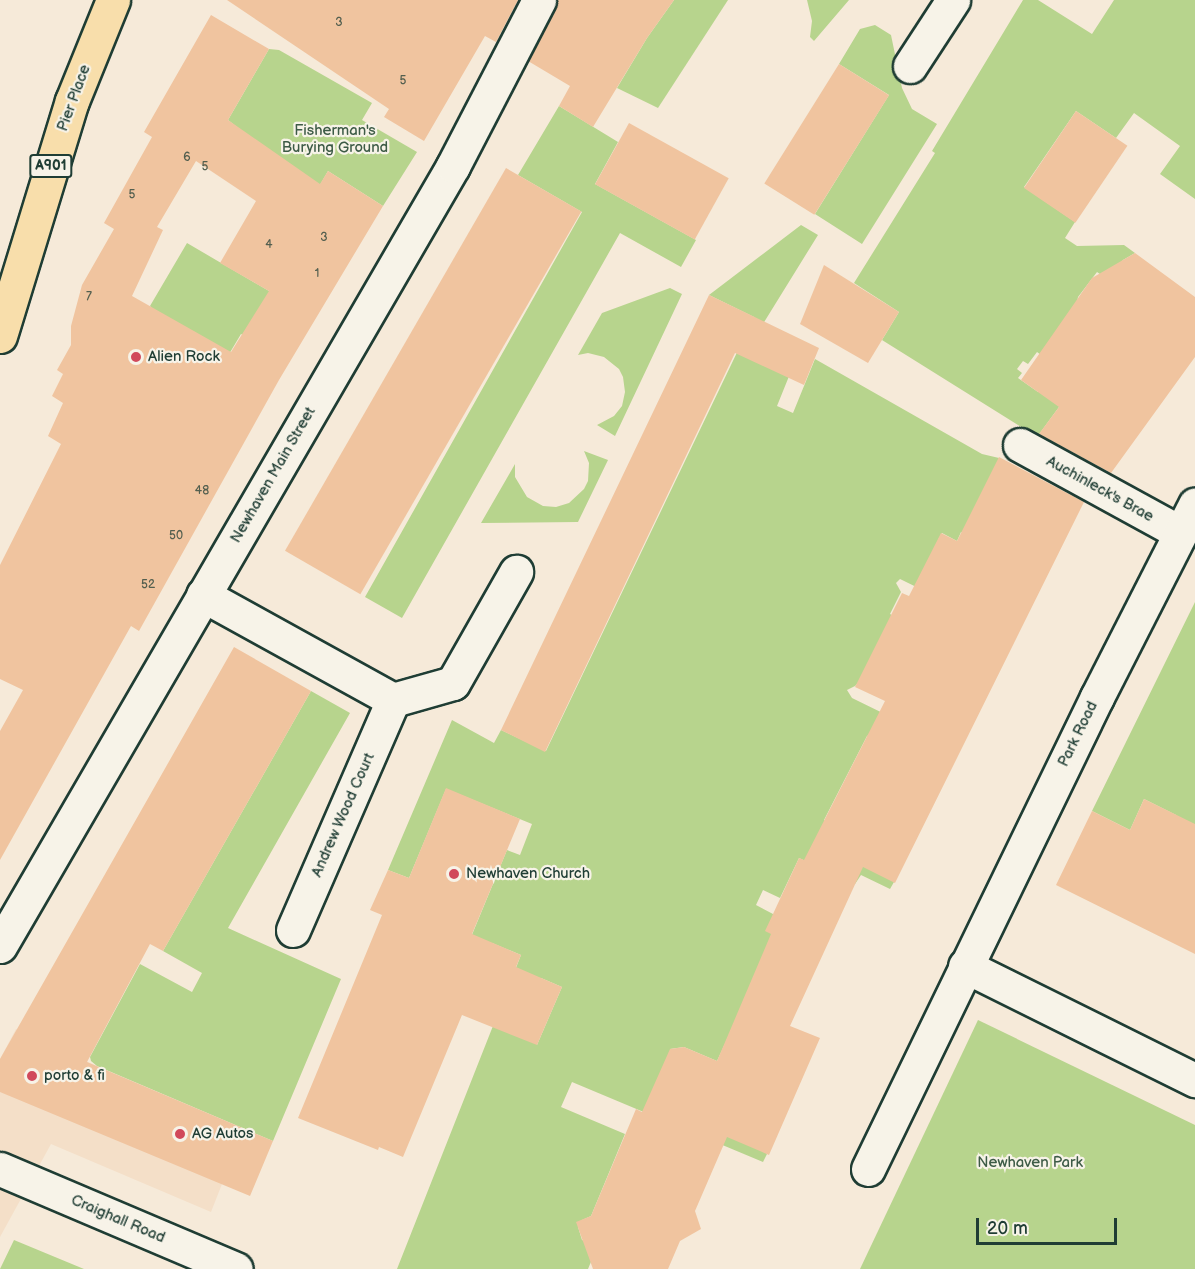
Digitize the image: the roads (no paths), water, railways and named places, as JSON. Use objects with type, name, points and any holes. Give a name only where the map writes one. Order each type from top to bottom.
[{"type":"main road","name":"Pier Place","points":[[0,336],[72,101],[113,0]]},
{"type":"street","name":"Newhaven Main Street","points":[[0,946],[453,166],[539,0]]},
{"type":"street","points":[[910,66],[953,0]]},
{"type":"street","name":"Auchinleck's Brae","points":[[1020,445],[1187,518]]},
{"type":"street","name":"Park Road","points":[[868,1169],[965,966],[1187,518]]},
{"type":"street","points":[[203,595],[393,700],[453,683],[516,572]]},
{"type":"street","name":"Andrew Wood Court","points":[[293,930],[393,700]]},
{"type":"street","points":[[965,966],[1195,1080]]},
{"type":"street","name":"Craighall Road","points":[[0,1169],[236,1269]]},
{"type":"place","name":"Alien Rock","points":[[136,357]]},
{"type":"place","name":"Newhaven Church","points":[[454,874]]},
{"type":"place","name":"porto & fi","points":[[32,1076]]},
{"type":"place","name":"AG Autos","points":[[180,1134]]},
{"type":"park label","name":"Fisherman's Burying Ground","points":[[335,138]]},
{"type":"park label","name":"Newhaven Park","points":[[1030,1163]]}]
